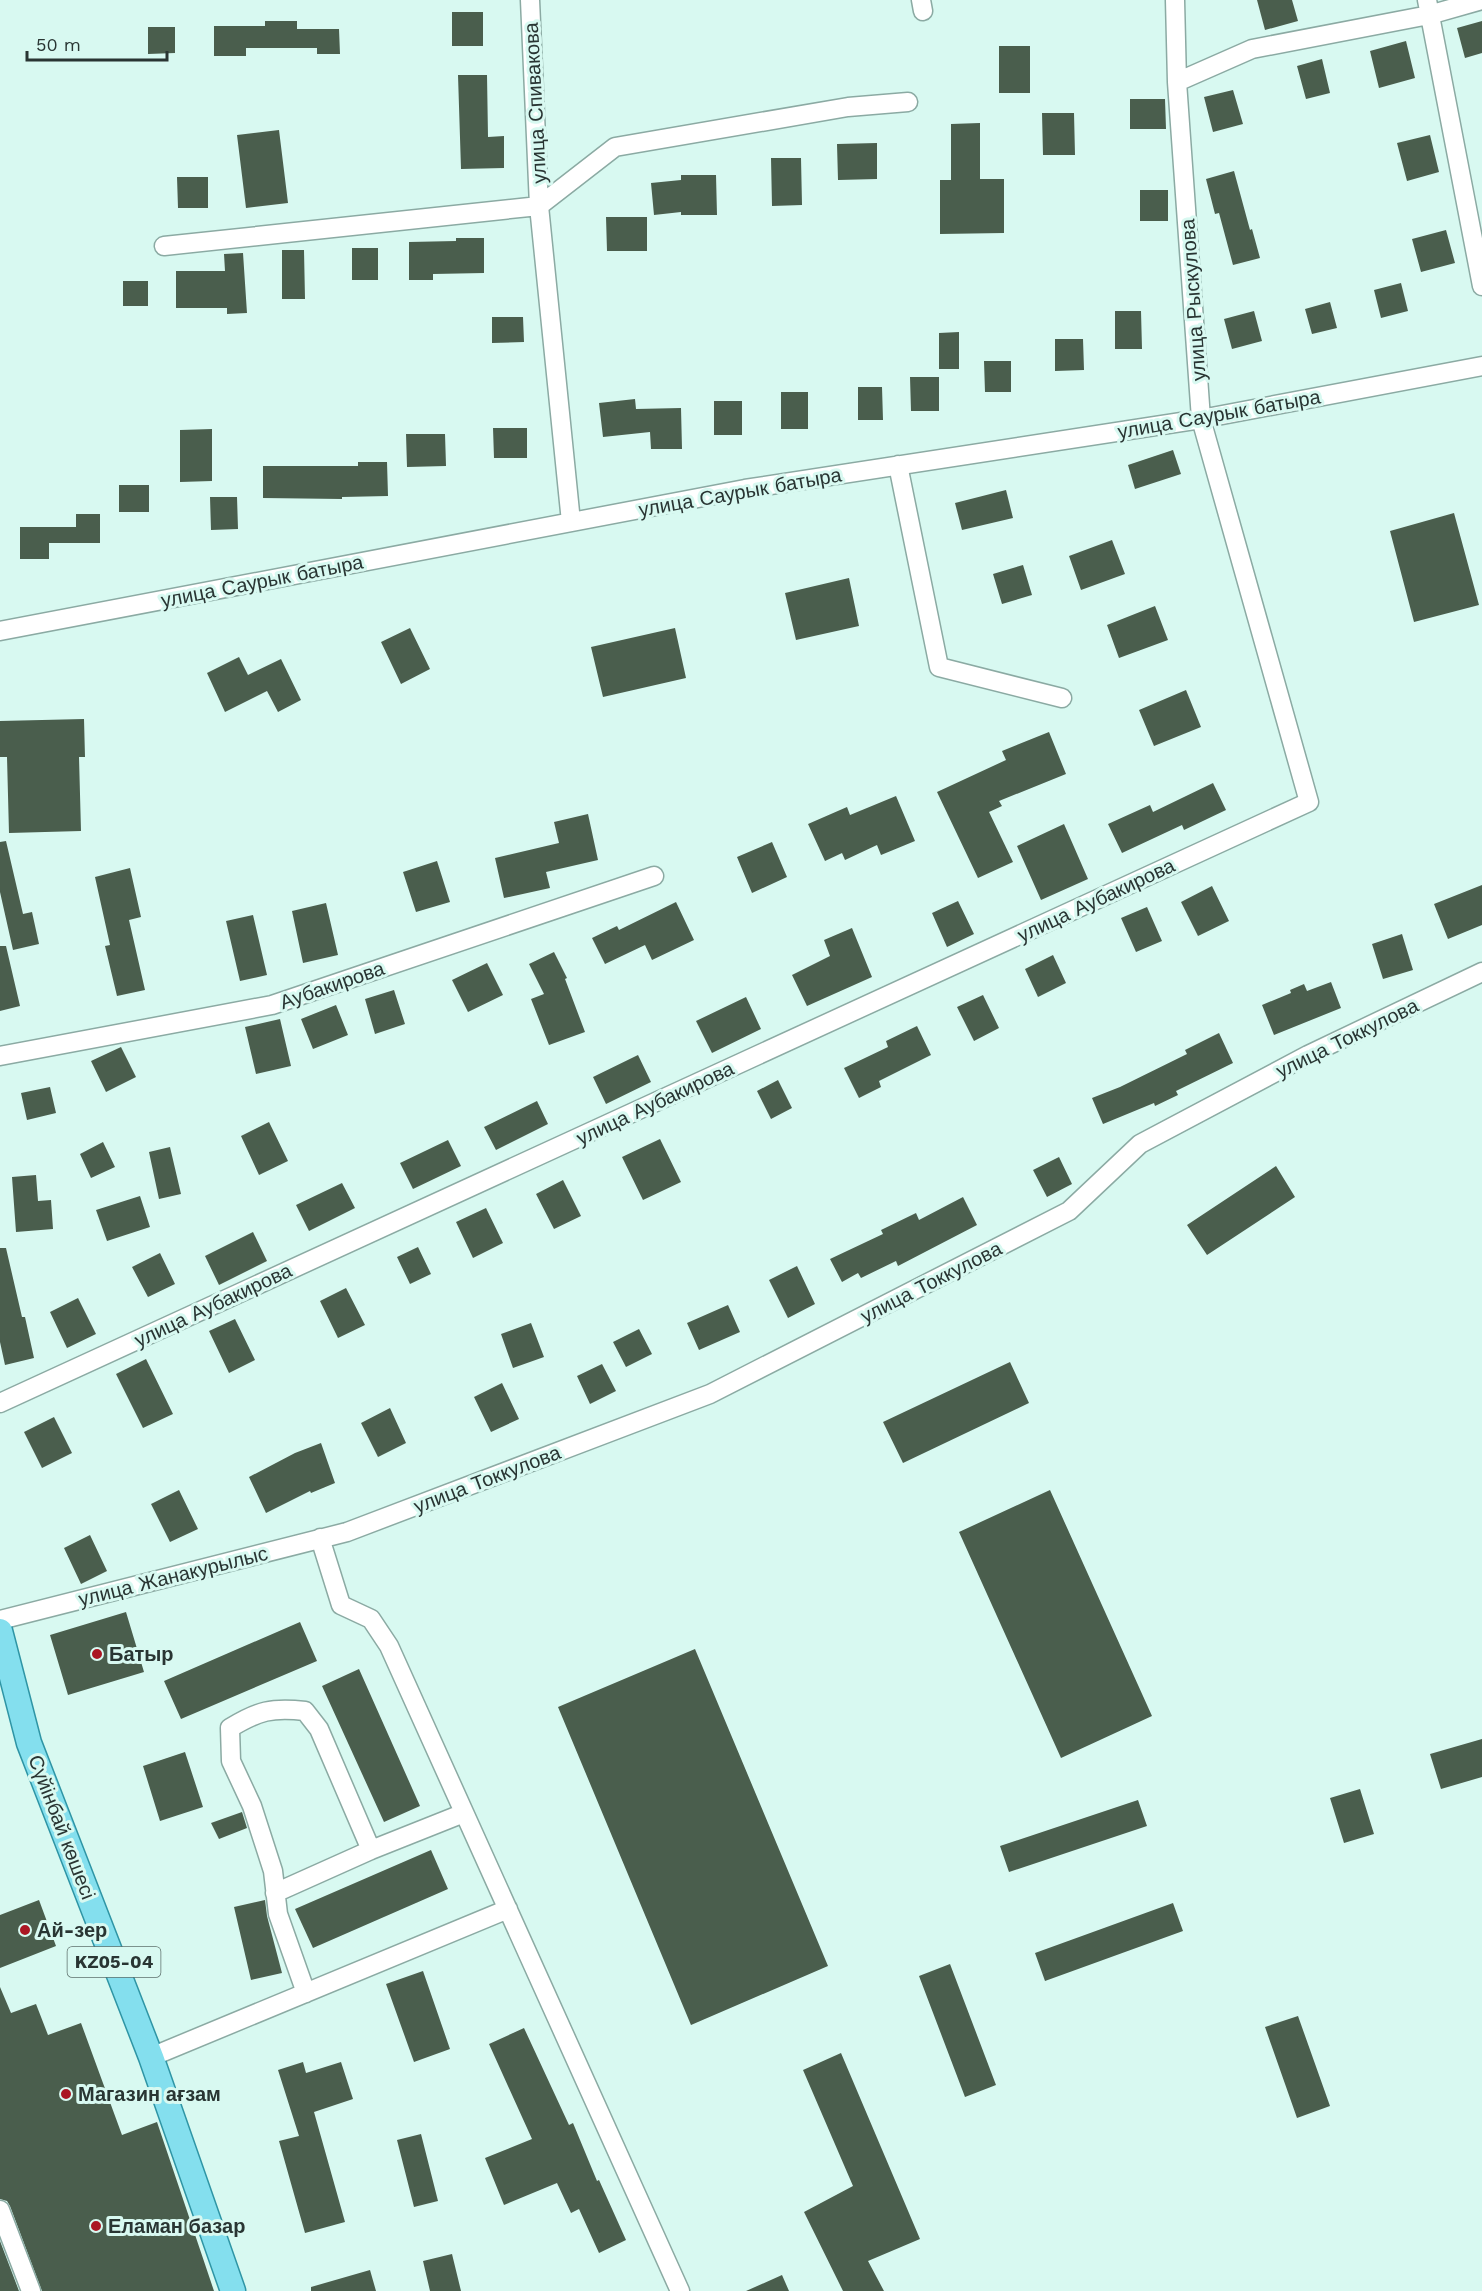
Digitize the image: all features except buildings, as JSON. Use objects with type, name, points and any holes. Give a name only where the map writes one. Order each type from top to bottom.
[{"type":"main road","name":"Сүйінбай көшесі","points":[[0,1631],[29,1743],[151,2057],[233,2291]]},
{"type":"street","name":"улица Спивакова","points":[[530,0],[539,206],[571,522]]},
{"type":"street","name":"улица Рыскулова","points":[[1175,0],[1177,82],[1201,419],[1309,802]]},
{"type":"street","points":[[1177,82],[1252,49],[1428,8],[1482,0]]},
{"type":"street","points":[[1428,8],[1482,286]]},
{"type":"street","points":[[164,246],[539,206],[615,147],[848,107],[908,102]]},
{"type":"street","name":"улица Саурык батыра","points":[[0,631],[745,489],[1201,419],[1482,366]]},
{"type":"street","points":[[898,465],[939,668],[1062,698]]},
{"type":"street","name":"улица Аубакирова","points":[[0,1403],[1309,802]]},
{"type":"street","name":"Аубакирова","points":[[0,1056],[272,1005],[654,876]]},
{"type":"street","name":"улица Токкулова","points":[[347,1532],[710,1395],[1069,1211],[1140,1144],[1308,1055],[1482,972]]},
{"type":"street","name":"улица Жанакурылыс","points":[[0,1620],[347,1532]]},
{"type":"street","points":[[320,1538],[341,1605],[371,1619],[388,1646],[680,2291]]},
{"type":"street","points":[[306,1993],[278,1914],[273,1871],[252,1806],[231,1761],[230,1728],[251,1715],[281,1708],[305,1711],[319,1729],[371,1850]]},
{"type":"street","points":[[275,1893],[371,1850],[464,1813]]},
{"type":"street","points":[[151,2057],[508,1909]]},
{"type":"street","points":[[0,2210],[31,2291]]},
{"type":"place","name":"Батыр","points":[[97,1654]]},
{"type":"place","name":"Ай-зер","points":[[25,1930]]},
{"type":"place","name":"Магазин ағзам","points":[[66,2094]]},
{"type":"place","name":"Еламан базар","points":[[96,2226]]}]
